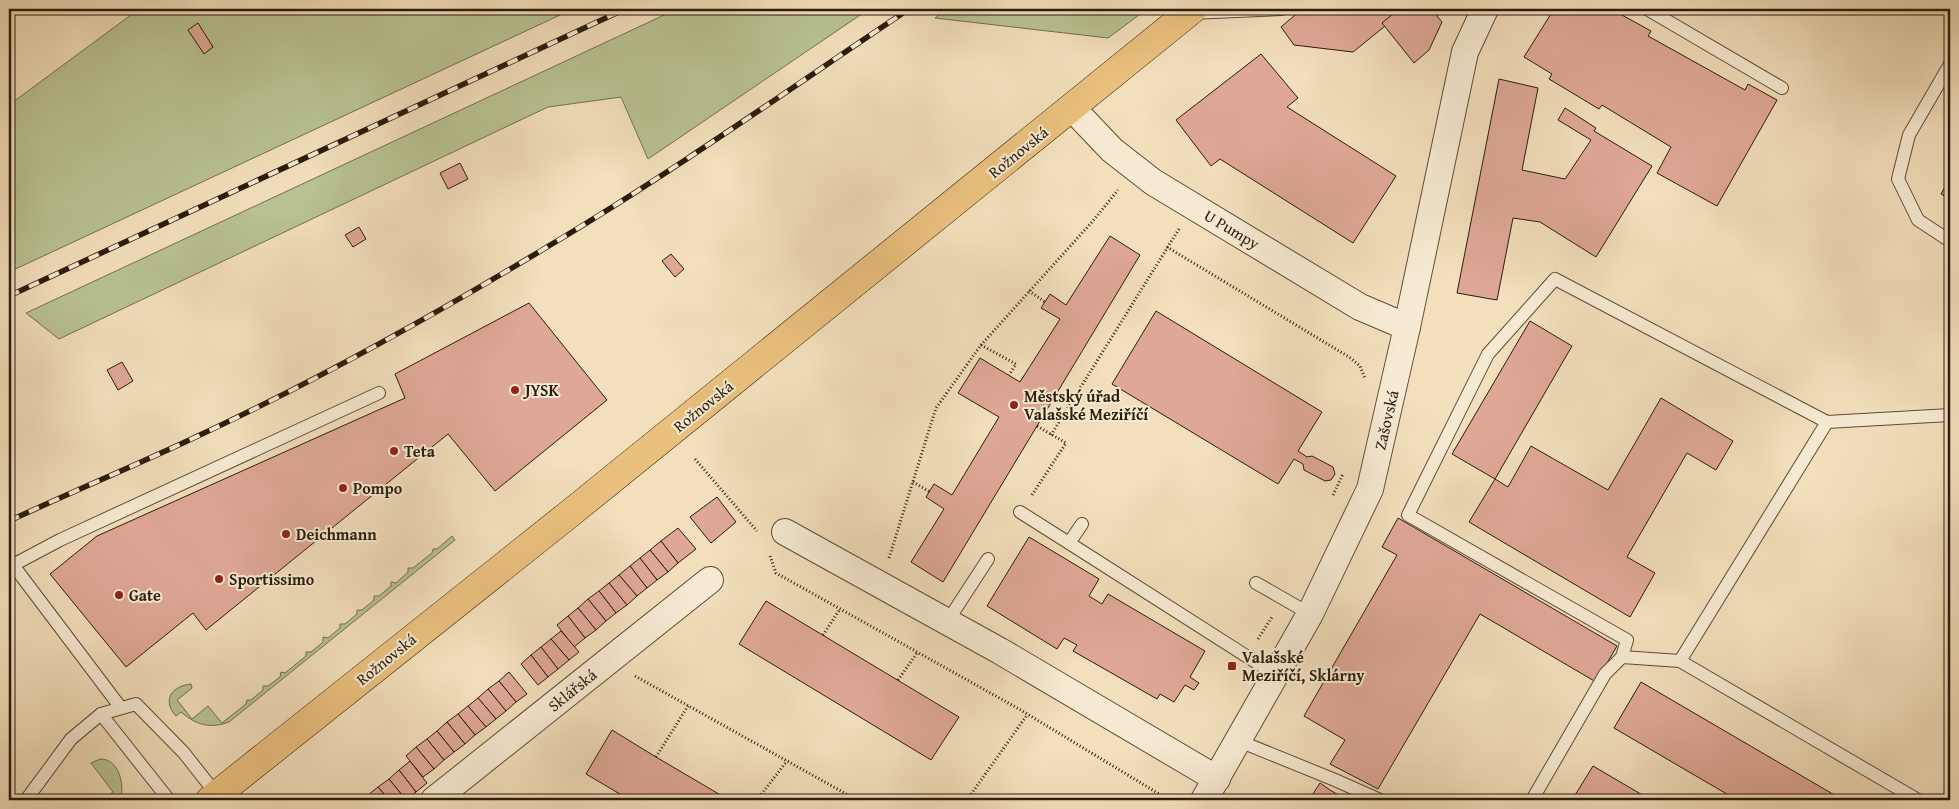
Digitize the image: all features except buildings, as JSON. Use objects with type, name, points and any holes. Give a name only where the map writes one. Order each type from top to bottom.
[{"type":"main road","name":"Rožnovská","points":[[214,798],[568,515],[1190,11]]},
{"type":"street","name":"Zašovská","points":[[1211,789],[1310,614],[1370,489],[1408,328],[1465,52],[1484,9]]},
{"type":"street","name":"U Pumpy","points":[[1072,108],[1112,150],[1153,182],[1360,307],[1408,328]]},
{"type":"street","points":[[774,534],[881,585],[947,622],[1211,789]]},
{"type":"street","name":"Sklářská","points":[[434,800],[710,580]]},
{"type":"lane","points":[[1190,11],[1281,9]]},
{"type":"lane","points":[[1647,9],[1782,88]]},
{"type":"lane","points":[[1950,64],[1909,135],[1898,179],[1918,220],[1950,241]]},
{"type":"lane","points":[[1532,800],[1605,674],[1622,657],[1627,640],[1408,516],[1488,354],[1554,279],[1827,422],[1950,415]]},
{"type":"lane","points":[[121,708],[13,565],[60,540],[379,393]]},
{"type":"lane","points":[[1680,661],[1827,422]]},
{"type":"lane","points":[[1020,512],[1276,675]]},
{"type":"lane","points":[[1069,543],[1082,524]]},
{"type":"lane","points":[[947,622],[988,560]]},
{"type":"lane","points":[[1256,583],[1310,614]]},
{"type":"lane","points":[[1622,657],[1680,661],[1918,800]]},
{"type":"lane","points":[[26,800],[71,739],[101,714],[136,704],[184,753],[214,798]]},
{"type":"lane","points":[[101,714],[168,800]]},
{"type":"lane","points":[[1238,741],[1380,800]]},
{"type":"path","points":[[881,585],[936,408],[981,345],[1092,222],[1119,188]]},
{"type":"path","points":[[1051,435],[1179,229]]},
{"type":"path","points":[[1167,247],[1349,357],[1360,366],[1364,374],[1365,384]]},
{"type":"path","points":[[1029,291],[1046,302]]},
{"type":"path","points":[[981,345],[1016,364],[1009,375]]},
{"type":"path","points":[[1020,512],[1066,443],[1037,426]]},
{"type":"path","points":[[696,459],[774,534]]},
{"type":"path","points":[[1331,500],[1346,465]]},
{"type":"path","points":[[913,482],[930,492]]},
{"type":"path","points":[[769,555],[776,573],[1027,714],[1169,800]]},
{"type":"path","points":[[1249,658],[1259,637],[1284,599]]},
{"type":"path","points":[[823,635],[840,609]]},
{"type":"path","points":[[898,680],[917,653]]},
{"type":"path","points":[[608,661],[857,800]]},
{"type":"path","points":[[656,757],[688,706]]},
{"type":"path","points":[[967,800],[1027,714]]},
{"type":"path","points":[[757,800],[787,761]]},
{"type":"green space","points":[[139,9],[573,9],[9,272],[9,105]]},
{"type":"green space","points":[[677,9],[869,9],[648,159],[621,97],[548,107],[59,339],[26,313]]},
{"type":"green space","points":[[947,9],[1147,9],[1108,38],[935,18]]},
{"type":"green space","points":[[452,536],[455,540],[229,722],[216,725],[198,723],[181,712],[176,716],[172,710],[169,700],[171,695],[178,688],[191,684],[192,688],[177,700],[192,719],[208,706],[222,723],[246,704],[247,700],[251,700],[263,690],[263,686],[268,686],[280,677],[281,672],[285,673],[306,656],[306,652],[311,652],[323,642],[323,637],[328,638],[340,628],[340,624],[345,624],[357,614],[357,610],[362,610],[374,600],[374,596],[379,596],[391,586],[391,582],[396,583],[408,572],[408,568],[413,568],[432,553],[433,549],[437,549]]},
{"type":"green space","points":[[100,759],[107,760],[116,768],[121,780],[121,800],[102,800],[113,792],[91,763]]},
{"type":"railway","points":[[9,296],[625,9]]},
{"type":"railway","points":[[9,521],[232,420],[325,373],[417,323],[643,188],[909,9]]},
{"type":"place","name":"JYSK","points":[[515,390]]},
{"type":"place","name":"Městský úřad Valašské Meziříčí","points":[[1014,405]]},
{"type":"place","name":"Teta","points":[[394,451]]},
{"type":"place","name":"Pompo","points":[[343,488]]},
{"type":"place","name":"Deichmann","points":[[286,534]]},
{"type":"place","name":"Sportissimo","points":[[219,579]]},
{"type":"place","name":"Gate","points":[[119,595]]},
{"type":"place","name":"Valašské Meziříčí, Sklárny","points":[[1232,666]]}]
